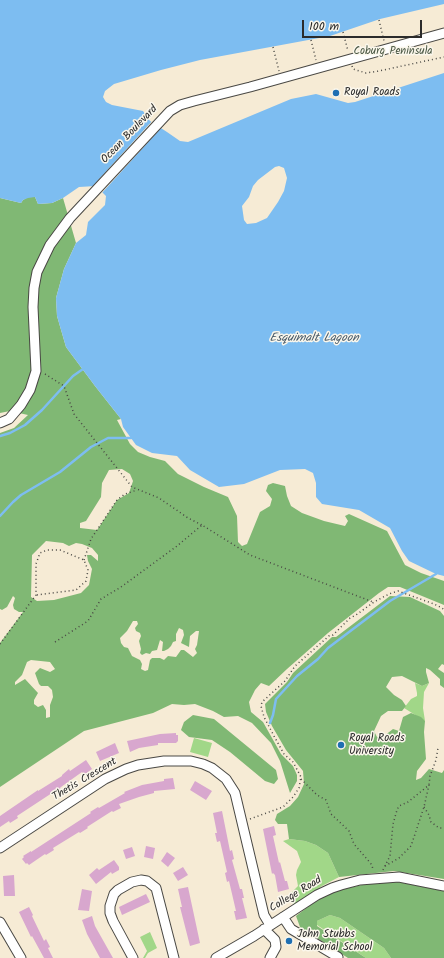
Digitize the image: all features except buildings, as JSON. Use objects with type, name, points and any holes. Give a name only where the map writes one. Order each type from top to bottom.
[{"type":"street","name":"Ocean Boulevard","points":[[0,423],[9,419],[21,405],[30,390],[36,368],[33,307],[34,288],[37,272],[43,258],[58,232],[93,192],[170,111],[187,103],[444,33]]},
{"type":"street","name":"Thetis Crescent","points":[[0,848],[116,774],[138,765],[178,760],[197,763],[212,768],[231,785],[235,793],[267,927],[275,940],[276,947],[270,958]]},
{"type":"street","name":"College Road","points":[[216,958],[332,888],[360,880],[399,877],[444,886]]},
{"type":"street","points":[[133,958],[113,920],[110,913],[110,906],[114,894],[118,890],[132,882],[141,880],[147,881],[156,888],[174,958]]},
{"type":"street","points":[[283,917],[291,929],[338,957]]},
{"type":"street","points":[[0,922],[21,958]]},
{"type":"path","points":[[379,20],[386,49]]},
{"type":"path","points":[[343,32],[353,69],[366,73],[444,57]]},
{"type":"path","points":[[311,40],[318,68]]},
{"type":"path","points":[[273,46],[281,78]]},
{"type":"path","points":[[36,368],[64,386],[74,414],[132,488],[159,498],[188,518],[250,555],[374,602]]},
{"type":"path","points":[[36,596],[76,590],[86,581],[88,570],[84,560],[91,539],[117,500],[125,494],[138,490]]},
{"type":"path","points":[[55,642],[88,621],[101,599],[121,587],[177,546],[202,525]]},
{"type":"path","points":[[0,644],[36,596],[36,564],[40,553],[47,550],[60,550],[84,560]]},
{"type":"path","points":[[377,879],[372,865],[354,844],[349,831],[331,814],[326,800],[301,779],[293,762],[284,754],[264,717],[261,706],[262,702],[285,681],[295,666],[330,635],[334,635],[350,618],[374,602],[398,591],[434,604],[444,610]]},
{"type":"path","points":[[385,866],[399,858],[410,846],[424,807],[430,776],[436,760],[438,748]]},
{"type":"path","points":[[243,823],[283,807],[293,797],[299,788],[301,779]]},
{"type":"path","points":[[377,879],[390,856],[393,824],[399,806],[408,802],[429,785]]},
{"type":"path","points":[[424,807],[431,822],[439,828],[444,828]]},
{"type":"green space","points":[[28,197],[35,197],[38,204],[52,203],[63,198],[76,243],[64,269],[56,298],[57,316],[66,347],[121,419],[117,420],[130,444],[138,452],[165,461],[178,474],[228,497],[237,516],[238,542],[242,546],[247,544],[260,512],[270,506],[272,499],[266,491],[268,485],[273,483],[285,486],[291,506],[302,513],[324,521],[345,526],[348,521],[345,516],[349,514],[387,531],[405,565],[421,573],[444,581],[444,605],[400,587],[388,587],[328,633],[269,686],[261,683],[255,690],[249,702],[251,712],[263,722],[281,754],[293,766],[297,775],[297,781],[290,793],[280,761],[271,743],[252,723],[238,716],[224,717],[195,704],[172,704],[153,713],[84,731],[0,787],[0,643],[23,612],[19,612],[14,609],[13,605],[15,598],[13,596],[7,607],[2,610],[0,609],[0,433],[14,428],[28,415],[10,411],[0,413],[0,198],[21,203]],"holes":[[[122,469],[130,474],[133,481],[129,493],[117,500],[97,530],[80,528],[80,523],[86,521],[101,497],[102,483],[109,470]],[[46,541],[63,543],[69,546],[76,543],[92,548],[98,555],[98,561],[91,555],[87,555],[92,569],[89,585],[81,593],[54,600],[37,601],[31,597],[32,555]],[[133,621],[137,621],[138,624],[135,628],[141,636],[139,641],[141,649],[140,653],[142,655],[146,653],[150,654],[152,651],[157,650],[160,640],[163,642],[162,651],[168,649],[173,642],[176,641],[176,634],[179,628],[183,630],[184,635],[181,643],[189,647],[190,636],[196,631],[199,631],[195,649],[197,653],[193,657],[184,650],[181,650],[176,657],[168,656],[164,660],[160,658],[152,658],[150,660],[148,670],[145,671],[141,669],[142,664],[140,660],[132,656],[128,648],[124,647],[121,643],[120,638],[127,631]],[[31,660],[50,662],[55,669],[50,672],[40,668],[35,673],[39,684],[41,686],[48,686],[52,690],[53,697],[50,705],[50,717],[46,718],[46,710],[43,705],[38,707],[34,704],[34,700],[38,693],[25,679],[15,685],[15,682],[22,675],[27,662]]]},
{"type":"green space","points":[[390,596],[410,597],[440,611],[444,616],[444,665],[442,664],[438,669],[444,673],[444,688],[440,685],[440,679],[426,668],[429,683],[422,686],[402,676],[392,677],[386,687],[402,700],[406,706],[402,711],[388,711],[381,716],[374,731],[377,737],[384,736],[393,729],[399,731],[403,717],[411,713],[421,717],[425,721],[424,732],[426,759],[417,771],[416,780],[421,778],[429,769],[442,773],[444,770],[444,879],[394,871],[339,877],[328,853],[316,845],[305,841],[289,839],[287,824],[278,824],[275,820],[277,814],[290,806],[298,797],[304,784],[303,771],[286,750],[272,726],[266,712],[265,704],[287,682],[293,673],[332,637],[336,637]]},
{"type":"green space","points":[[415,683],[422,686],[429,683],[424,692],[423,708],[425,721],[404,708],[411,699],[417,696]]},
{"type":"green space","points":[[193,715],[214,719],[276,770],[278,779],[274,784],[265,781],[230,752],[212,740],[189,737],[181,730],[184,722]]},
{"type":"green space","points":[[194,738],[212,743],[208,757],[190,752]]},
{"type":"green space","points":[[289,839],[305,841],[316,845],[328,853],[339,877],[322,886],[294,905],[290,894],[298,886],[296,875],[301,862],[297,851],[283,841]]},
{"type":"green space","points":[[398,882],[444,891],[444,958],[391,958],[384,948],[340,918],[330,915],[317,921],[317,926],[366,958],[348,958],[300,927],[296,916],[318,899],[340,890],[366,884]]},
{"type":"green space","points":[[330,915],[340,918],[384,948],[391,958],[366,958],[317,925],[317,921]]},
{"type":"green space","points":[[150,932],[157,948],[143,958],[147,951],[140,937]]},
{"type":"water","name":"Esquimalt Lagoon","points":[[0,0],[444,0],[444,4],[380,19],[330,36],[200,60],[161,70],[114,84],[105,91],[103,97],[106,102],[112,105],[143,111],[150,121],[180,141],[188,142],[291,99],[316,94],[348,103],[355,102],[444,73],[444,576],[436,574],[409,561],[390,528],[359,510],[322,504],[316,497],[316,483],[313,473],[305,469],[280,470],[244,484],[219,487],[190,470],[177,456],[152,453],[136,445],[123,427],[121,419],[66,347],[57,316],[56,298],[64,269],[76,243],[86,235],[88,222],[105,205],[106,196],[96,186],[79,187],[63,198],[52,203],[38,204],[35,197],[23,200],[21,203],[0,198]],"holes":[[[279,166],[284,168],[287,178],[284,191],[278,202],[267,218],[256,223],[247,224],[244,220],[242,206],[249,197],[253,186],[258,180],[275,167]]]},
{"type":"pier","points":[[153,120],[162,127],[101,194],[95,188],[90,189]]},
{"type":"waterway","points":[[0,436],[10,433],[25,425],[42,410],[73,376],[83,369]]},
{"type":"waterway","points":[[0,516],[21,495],[60,472],[91,447],[108,438],[131,438]]},
{"type":"waterway","points":[[270,723],[276,699],[297,676],[318,659],[328,648],[390,601],[436,574]]},
{"type":"place","name":"Royal Roads","points":[[336,93]]},
{"type":"place","name":"Royal Roads University","points":[[341,745]]},
{"type":"place","name":"John Stubbs Memorial School","points":[[289,941]]},
{"type":"park label","name":"Coburg Peninsula","points":[[393,52]]}]
